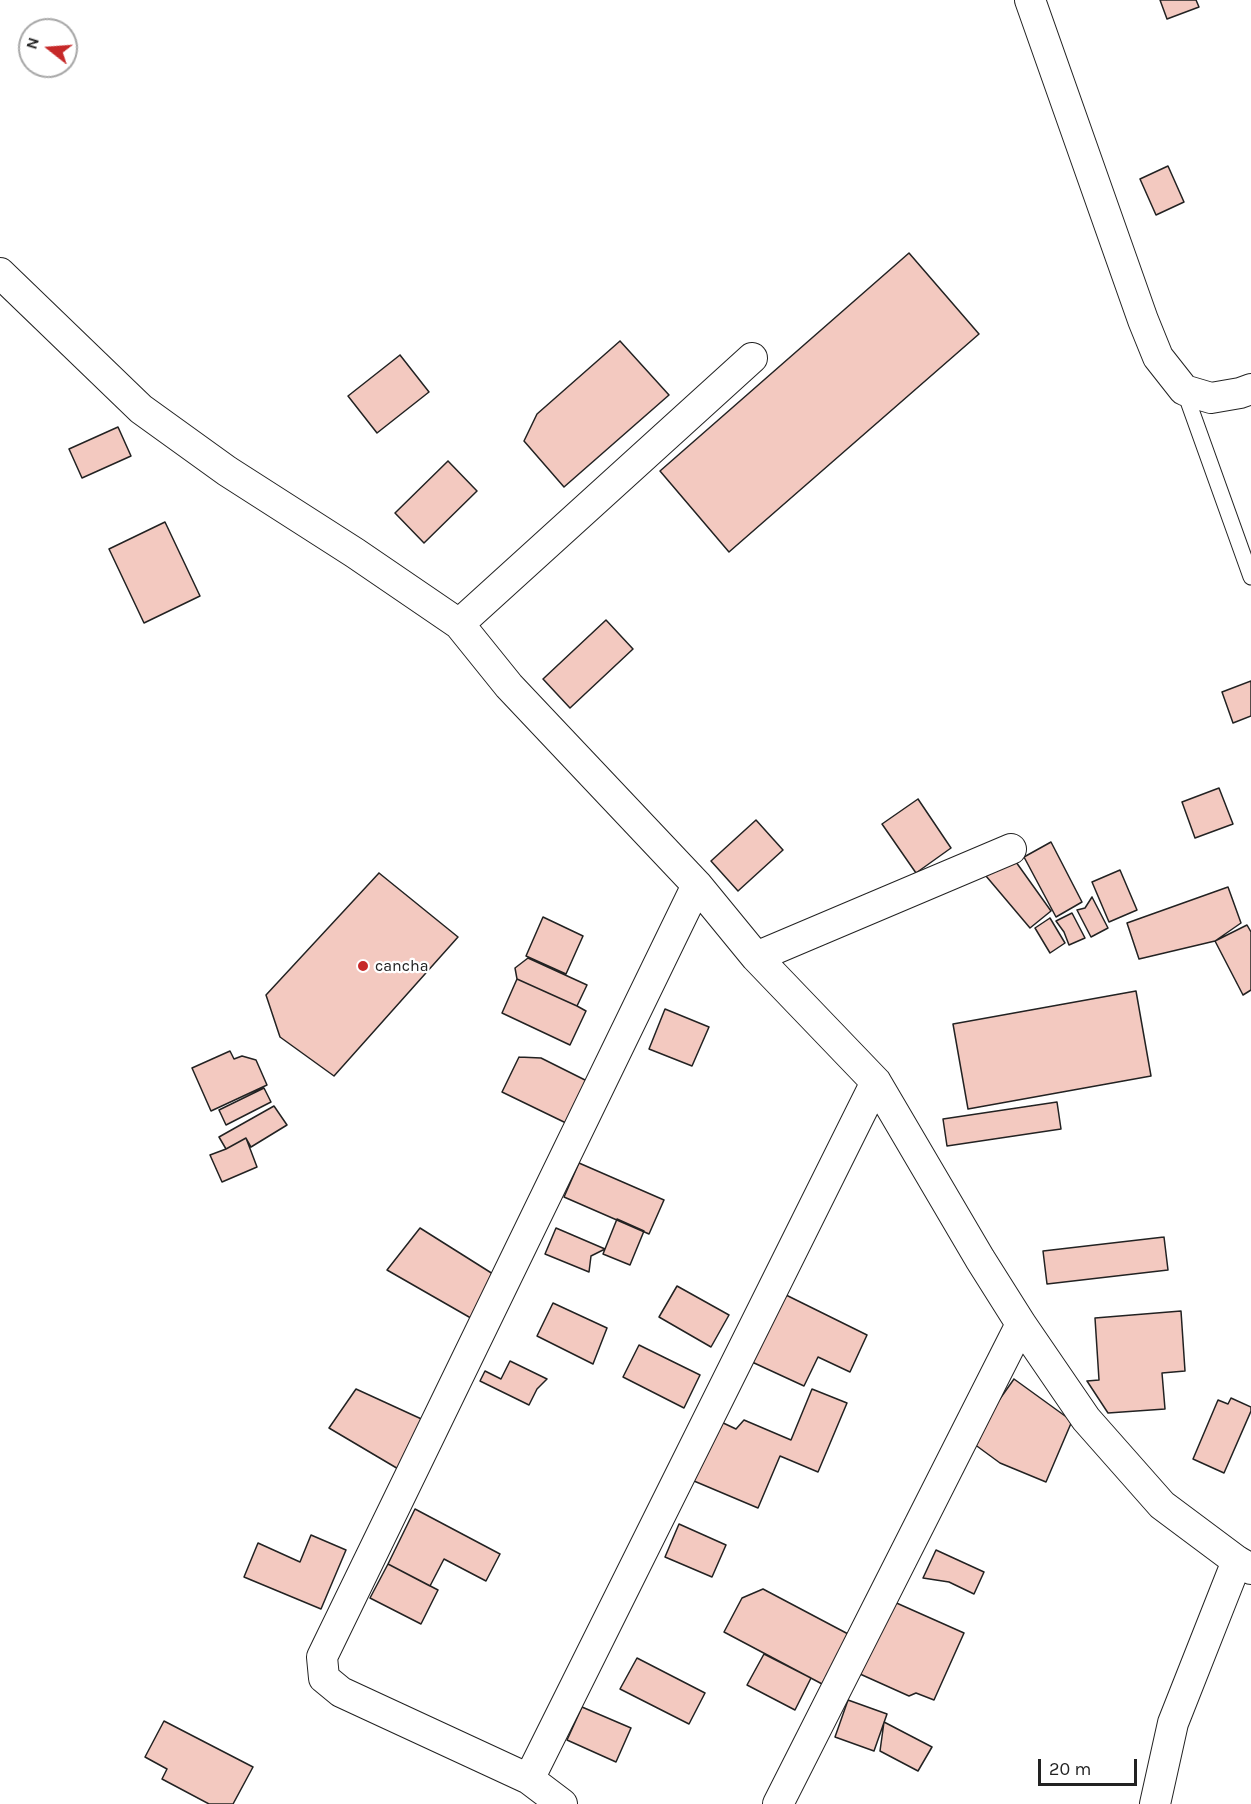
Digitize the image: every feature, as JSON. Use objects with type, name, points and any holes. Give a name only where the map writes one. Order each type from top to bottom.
[{"type":"street","points":[[1030,0],[1143,321],[1158,357],[1184,390],[1211,398],[1251,389]]},
{"type":"street","points":[[0,273],[141,409],[227,471],[355,553],[459,624],[509,687],[697,885],[756,957],[876,1082],[980,1259],[1086,1419],[1162,1505],[1244,1565],[1173,1723],[1155,1804]]},
{"type":"street","points":[[459,624],[752,358]]},
{"type":"street","points":[[756,957],[1011,849]]},
{"type":"street","points":[[562,1804],[529,1779],[341,1692],[324,1678],[322,1657],[697,885]]},
{"type":"street","points":[[529,1779],[876,1082]]},
{"type":"street","points":[[778,1804],[1021,1324]]},
{"type":"lane","points":[[1184,390],[1251,577]]},
{"type":"building","points":[[1160,0],[1196,0],[1199,7],[1167,19]]},
{"type":"building","points":[[1168,166],[1184,202],[1156,215],[1140,179]]},
{"type":"building","points":[[909,253],[979,334],[729,552],[660,471]]},
{"type":"building","points":[[620,341],[669,395],[564,487],[524,441],[537,414]]},
{"type":"building","points":[[400,355],[429,392],[377,433],[348,396]]},
{"type":"building","points":[[118,427],[131,456],[82,478],[69,449]]},
{"type":"building","points":[[448,461],[477,491],[424,543],[395,513]]},
{"type":"building","points":[[165,522],[200,596],[144,623],[109,549]]},
{"type":"building","points":[[606,620],[633,649],[570,708],[543,679]]},
{"type":"building","points":[[1251,681],[1251,716],[1233,723],[1222,692]]},
{"type":"building","points":[[1219,788],[1233,824],[1195,838],[1182,802]]},
{"type":"building","points":[[918,799],[951,848],[916,873],[882,824]]},
{"type":"building","points":[[756,820],[783,850],[738,891],[711,861]]},
{"type":"building","points":[[1051,842],[1082,902],[1056,917],[1024,857]]},
{"type":"building","points":[[1011,855],[1051,911],[1030,928],[986,876]]},
{"type":"building","points":[[1120,870],[1137,910],[1109,922],[1092,882]]},
{"type":"building","name":"cancha","points":[[379,873],[458,937],[334,1076],[280,1037],[266,995]]},
{"type":"building","points":[[1228,887],[1241,923],[1215,941],[1139,959],[1127,923]]},
{"type":"building","points":[[1092,897],[1108,928],[1091,937],[1077,910],[1085,908]]},
{"type":"building","points":[[1072,913],[1085,938],[1069,945],[1056,921]]},
{"type":"building","points":[[543,917],[583,936],[566,974],[526,956]]},
{"type":"building","points":[[1050,918],[1065,943],[1050,953],[1035,928]]},
{"type":"building","points":[[1247,925],[1251,932],[1251,990],[1243,995],[1215,941]]},
{"type":"building","points":[[528,958],[587,985],[577,1006],[517,979],[515,968]]},
{"type":"building","points":[[517,979],[586,1011],[570,1045],[502,1013]]},
{"type":"building","points":[[1136,991],[1151,1076],[968,1109],[953,1024]]},
{"type":"building","points":[[665,1009],[709,1027],[692,1066],[649,1049]]},
{"type":"building","points":[[230,1051],[234,1059],[242,1056],[256,1060],[267,1085],[211,1111],[192,1068]]},
{"type":"building","points":[[519,1057],[541,1058],[587,1081],[566,1123],[502,1092]]},
{"type":"building","points":[[264,1088],[271,1102],[226,1125],[219,1110]]},
{"type":"building","points":[[1057,1102],[1061,1129],[947,1146],[943,1119]]},
{"type":"building","points":[[274,1106],[287,1125],[251,1147],[246,1138],[226,1149],[219,1137]]},
{"type":"building","points":[[246,1138],[257,1167],[222,1182],[210,1155]]},
{"type":"building","points":[[579,1163],[664,1200],[649,1234],[564,1197]]},
{"type":"building","points":[[617,1219],[644,1231],[630,1265],[603,1254]]},
{"type":"building","points":[[420,1228],[493,1274],[476,1321],[387,1270]]},
{"type":"building","points":[[556,1228],[605,1249],[591,1256],[589,1272],[545,1254]]},
{"type":"building","points":[[1164,1237],[1168,1270],[1047,1284],[1043,1251]]},
{"type":"building","points":[[677,1286],[729,1315],[711,1347],[659,1317]]},
{"type":"building","points":[[784,1294],[867,1335],[850,1372],[818,1357],[804,1386],[752,1362]]},
{"type":"building","points":[[553,1303],[607,1328],[593,1364],[537,1336]]},
{"type":"building","points":[[1181,1311],[1185,1371],[1162,1373],[1165,1409],[1108,1413],[1087,1381],[1099,1380],[1095,1318]]},
{"type":"building","points":[[639,1345],[700,1375],[684,1408],[623,1377]]},
{"type":"building","points":[[510,1361],[547,1379],[537,1389],[529,1405],[480,1381],[485,1371],[501,1379]]},
{"type":"building","points":[[1014,1379],[1072,1421],[1046,1482],[1000,1463],[970,1441]]},
{"type":"building","points":[[356,1389],[428,1422],[400,1470],[329,1428]]},
{"type":"building","points":[[812,1389],[847,1403],[818,1472],[780,1456],[758,1508],[694,1481],[719,1421],[736,1429],[744,1420],[791,1440]]},
{"type":"building","points":[[1231,1398],[1251,1407],[1251,1411],[1224,1473],[1193,1459],[1218,1400],[1228,1404]]},
{"type":"building","points":[[415,1509],[500,1554],[486,1581],[444,1559],[430,1586],[388,1564]]},
{"type":"building","points":[[679,1524],[726,1545],[712,1577],[665,1557]]},
{"type":"building","points":[[311,1535],[346,1550],[321,1609],[244,1577],[258,1543],[300,1562]]},
{"type":"building","points":[[936,1550],[984,1572],[974,1594],[949,1582],[923,1578]]},
{"type":"building","points":[[388,1564],[438,1590],[421,1624],[370,1598]]},
{"type":"building","points":[[763,1589],[850,1635],[824,1685],[724,1632],[742,1598]]},
{"type":"building","points":[[892,1601],[964,1633],[934,1700],[916,1693],[909,1696],[860,1674]]},
{"type":"building","points":[[764,1654],[811,1678],[795,1710],[747,1685]]},
{"type":"building","points":[[637,1658],[705,1693],[689,1724],[620,1689]]},
{"type":"building","points":[[848,1700],[887,1714],[874,1751],[835,1737]]},
{"type":"building","points":[[582,1707],[631,1728],[616,1762],[567,1740]]},
{"type":"building","points":[[164,1721],[253,1767],[233,1804],[209,1804],[162,1779],[167,1769],[145,1757]]},
{"type":"building","points":[[884,1722],[932,1747],[918,1771],[880,1751]]},
{"type":"place","name":"cancha","points":[[363,966]]}]
